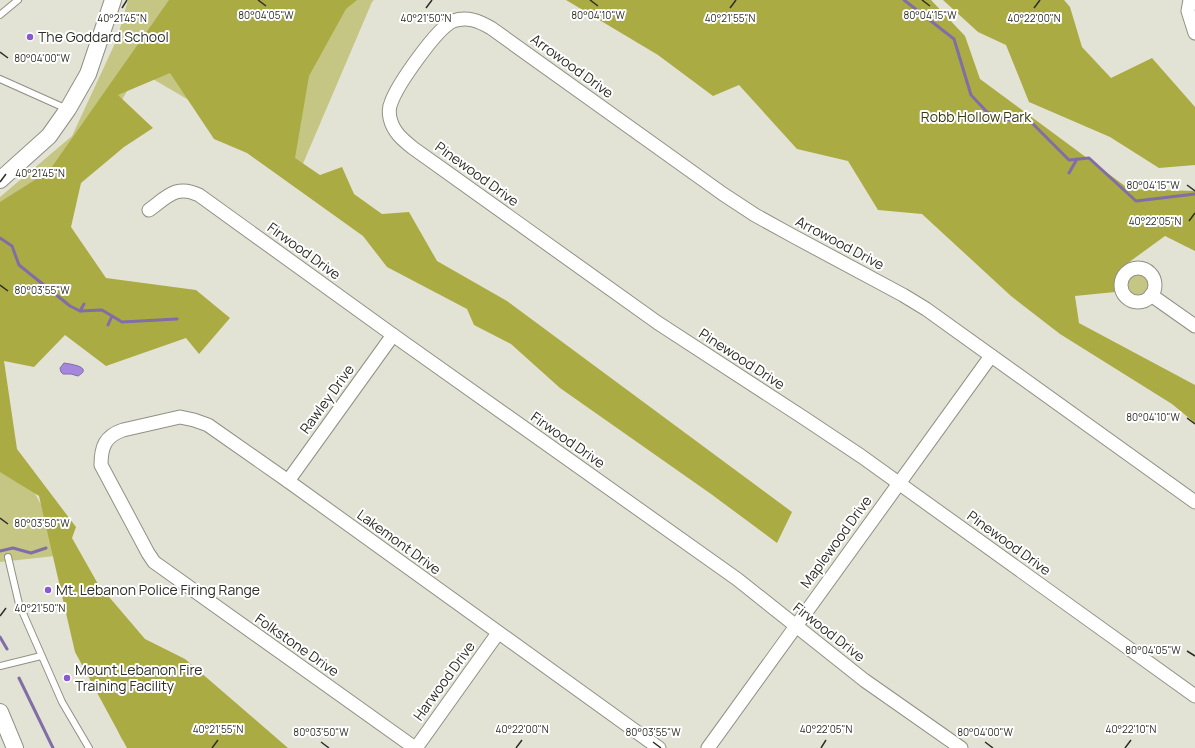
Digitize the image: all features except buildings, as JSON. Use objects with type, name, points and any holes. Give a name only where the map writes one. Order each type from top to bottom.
[{"type":"street","points":[[0,180],[49,136],[68,109],[88,74],[113,0]]},
{"type":"street","points":[[1190,0],[1188,11],[1195,33]]},
{"type":"street","name":"Arrowood Drive","points":[[467,19],[478,20],[491,28],[754,215],[926,310],[1195,502]]},
{"type":"street","name":"Pinewood Drive","points":[[467,19],[454,21],[445,26],[436,34],[396,92],[390,104],[390,117],[393,128],[399,137],[658,323],[804,418],[898,483],[1195,696]]},
{"type":"street","name":"Firwood Drive","points":[[149,210],[169,195],[178,191],[189,190],[199,195],[736,579],[864,680],[961,748]]},
{"type":"street","points":[[1151,295],[1195,326]]},
{"type":"street","name":"Rawley Drive","points":[[288,481],[393,335]]},
{"type":"street","name":"Maplewood Drive","points":[[708,748],[991,356]]},
{"type":"street","name":"Lakemont Drive","points":[[106,442],[115,433],[123,430],[180,417],[194,420],[208,426],[288,481],[659,748]]},
{"type":"street","name":"Folkstone Drive","points":[[106,442],[101,455],[101,465],[154,562],[415,748]]},
{"type":"street","name":"Harwood Drive","points":[[415,748],[498,633]]},
{"type":"street","points":[[0,712],[15,748]]},
{"type":"lane","points":[[0,16],[18,0]]},
{"type":"lane","points":[[0,79],[68,109]]},
{"type":"lane","points":[[8,557],[18,604],[62,702],[89,748]]},
{"type":"lane","points":[[0,666],[41,656]]},
{"type":"green space","points":[[128,0],[374,0],[302,166],[139,71],[0,305],[0,197],[72,136],[117,39]]},
{"type":"green space","points":[[169,0],[357,0],[346,9],[309,76],[295,158],[320,175],[342,167],[354,194],[382,214],[409,212],[437,261],[507,301],[792,512],[777,543],[711,494],[560,388],[511,344],[474,325],[467,309],[387,267],[363,236],[247,153],[214,139],[170,73],[118,95],[153,128],[124,147],[81,183],[71,227],[106,278],[196,290],[230,318],[199,354],[186,338],[106,366],[65,335],[34,367],[4,361],[17,449],[76,527],[72,538],[98,584],[145,639],[185,659],[288,748],[127,748],[75,652],[39,496],[0,472],[0,202],[49,171]]},
{"type":"green space","name":"Robb Hollow Park","points":[[566,0],[931,0],[965,36],[980,79],[1129,189],[1195,191],[1195,251],[1165,236],[1121,268],[1115,292],[1075,296],[1079,323],[1195,385],[1195,423],[1172,404],[1060,334],[1011,296],[922,214],[878,210],[848,161],[797,149],[739,85],[713,96],[658,55]]},
{"type":"green space","points":[[943,0],[1064,0],[1070,7],[1082,47],[1111,78],[1152,58],[1195,107],[1195,165],[1159,168],[1110,137],[1029,102],[1006,45],[978,32]]},
{"type":"green space","points":[[1138,275],[1145,278],[1148,285],[1145,292],[1138,295],[1131,292],[1128,285],[1131,278]]},
{"type":"green space","points":[[0,387],[9,448],[105,617],[137,748],[122,740],[71,628],[55,556],[0,562]]},
{"type":"shaded area","points":[[64,363],[79,366],[83,370],[82,373],[78,376],[63,374],[60,368]]},
{"type":"waterway","points":[[904,0],[954,39],[971,95],[987,112],[1013,121],[1030,121],[1069,160],[1089,158],[1136,201],[1195,194]]},
{"type":"waterway","points":[[1069,173],[1077,159]]},
{"type":"waterway","points":[[0,238],[12,246],[19,265],[70,306],[80,311],[102,310],[122,322],[177,319]]},
{"type":"waterway","points":[[80,311],[84,304]]},
{"type":"waterway","points":[[108,325],[112,316]]},
{"type":"waterway","points":[[0,551],[13,548],[31,553],[46,548]]},
{"type":"waterway","points":[[0,637],[7,649]]},
{"type":"waterway","points":[[19,678],[53,748]]},
{"type":"place","name":"The Goddard School","points":[[30,37]]},
{"type":"place","name":"Mt. Lebanon Police Firing Range","points":[[48,590]]},
{"type":"place","name":"Mount Lebanon Fire Training Facility","points":[[67,678]]}]
